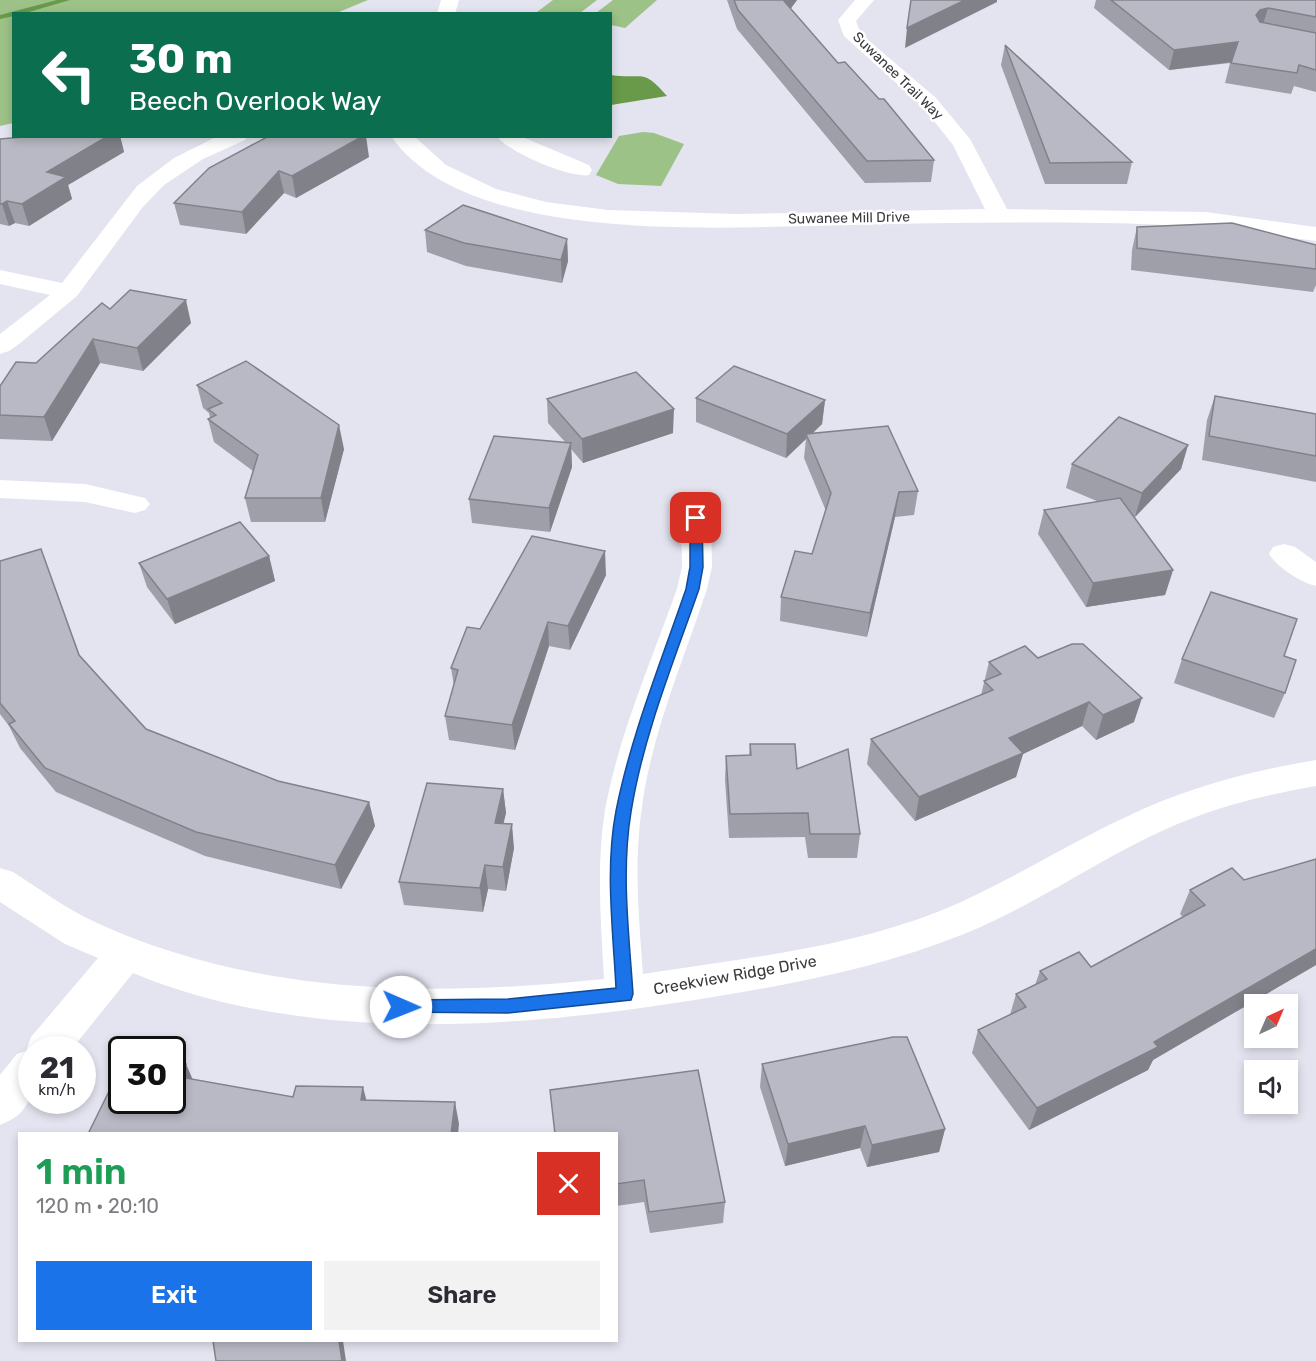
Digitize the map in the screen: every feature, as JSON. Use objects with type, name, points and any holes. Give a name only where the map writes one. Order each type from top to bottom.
[{"type":"street","name":"Suwanee Trail Way","points":[[865,0],[848,20],[854,36],[929,102],[963,143],[999,216]]},
{"type":"street","points":[[0,346],[68,291],[99,255],[135,202],[150,186],[186,159],[233,138]]},
{"type":"street","name":"Suwanee Mill Drive","points":[[403,138],[420,157],[464,183],[510,200],[591,216],[667,219],[999,216],[1183,218],[1239,222],[1316,234]]},
{"type":"street","points":[[509,138],[516,144],[581,170]]},
{"type":"street","points":[[0,277],[68,291]]},
{"type":"street","points":[[0,489],[93,494],[115,497],[135,504]]},
{"type":"street","points":[[625,994],[618,893],[623,812],[639,746],[692,589],[697,567],[696,518]]},
{"type":"street","points":[[1284,554],[1316,576]]},
{"type":"street","name":"Creekview Ridge Drive","points":[[0,883],[25,902],[72,929],[124,954],[231,986],[294,998],[359,1006],[508,1006],[625,994],[805,964],[921,934],[996,902],[1170,812],[1199,800],[1271,780],[1316,773]]},
{"type":"street","points":[[57,1036],[124,954]]},
{"type":"street","points":[[0,1107],[18,1084]]},
{"type":"shaded area","points":[[0,0],[368,0],[339,12],[12,12],[12,123],[0,126]]},
{"type":"shaded area","points":[[553,0],[597,0],[581,12],[537,12]]},
{"type":"shaded area","points":[[613,0],[657,0],[625,28],[612,25],[612,12],[597,12]]},
{"type":"shaded area","points":[[612,75],[642,76],[652,81],[667,96],[612,105]]},
{"type":"shaded area","points":[[643,132],[654,133],[684,144],[661,186],[618,184],[596,175],[619,136]]},
{"type":"building","points":[[734,0],[784,0],[838,63],[845,62],[879,99],[884,99],[934,160],[867,161],[738,10]]},
{"type":"building","points":[[911,0],[965,0],[907,28]]},
{"type":"building","points":[[1111,0],[1316,0],[1316,17],[1268,8],[1260,10],[1256,15],[1260,22],[1316,33],[1316,70],[1299,65],[1297,73],[1231,63],[1238,42],[1174,50]]},
{"type":"building","points":[[1005,45],[1132,162],[1050,163]]},
{"type":"building","points":[[105,138],[47,172],[66,177],[22,204],[7,201],[0,204],[0,139]]},
{"type":"building","points":[[265,138],[359,138],[292,176],[279,171],[242,212],[174,203],[209,168]]},
{"type":"building","points":[[463,205],[567,239],[561,260],[464,243],[425,230]]},
{"type":"building","points":[[1232,223],[1316,245],[1316,269],[1137,248],[1137,227]]},
{"type":"building","points":[[130,290],[186,300],[137,348],[93,339],[44,417],[0,415],[0,386],[16,362],[36,363],[102,303],[110,309]]},
{"type":"building","points":[[246,361],[339,425],[321,498],[245,498],[258,455],[208,419],[216,415],[208,409],[222,403],[197,385]]},
{"type":"building","points":[[734,366],[825,400],[787,434],[696,398]]},
{"type":"building","points":[[636,372],[674,409],[582,439],[547,399]]},
{"type":"building","points":[[1215,396],[1316,414],[1316,456],[1209,436]]},
{"type":"building","points":[[1119,417],[1188,445],[1142,493],[1072,464]]},
{"type":"building","points":[[888,426],[918,491],[899,492],[870,613],[781,597],[795,551],[812,554],[831,493],[806,434]]},
{"type":"building","points":[[494,436],[571,443],[549,508],[469,499]]},
{"type":"building","points":[[1120,498],[1173,570],[1093,583],[1044,510]]},
{"type":"building","points":[[240,522],[269,556],[167,599],[139,563]]},
{"type":"building","points":[[532,536],[605,551],[568,626],[548,622],[512,725],[445,716],[458,670],[451,668],[467,627],[480,629]]},
{"type":"building","points":[[41,549],[79,655],[146,729],[278,781],[369,802],[335,865],[196,832],[45,768],[9,724],[15,721],[0,703],[0,561]]},
{"type":"building","points":[[1211,592],[1297,619],[1284,656],[1296,660],[1285,693],[1182,659]]},
{"type":"building","points":[[1072,644],[1083,644],[1142,698],[1103,715],[1089,702],[1009,738],[1023,753],[919,797],[871,739],[993,690],[984,681],[1001,674],[989,662],[1025,646],[1038,658]]},
{"type":"building","points":[[750,744],[795,744],[797,769],[848,749],[860,834],[810,834],[808,813],[730,814],[726,756],[751,755]]},
{"type":"building","points":[[427,783],[503,789],[495,823],[512,824],[503,867],[485,865],[480,888],[399,882]]},
{"type":"building","points":[[1316,859],[1316,949],[1154,1042],[1158,1047],[1037,1108],[978,1030],[1026,1007],[1016,994],[1047,979],[1040,971],[1079,952],[1091,967],[1205,905],[1190,890],[1232,868],[1244,880]]},
{"type":"building","points":[[893,1037],[907,1037],[945,1129],[872,1145],[865,1126],[788,1144],[762,1064]]},
{"type":"building","points":[[698,1070],[725,1202],[649,1212],[644,1180],[618,1184],[618,1132],[555,1132],[550,1090]]},
{"type":"building","points":[[186,1078],[293,1097],[296,1086],[363,1087],[361,1100],[455,1102],[451,1132],[89,1132],[108,1093],[108,1114],[186,1114]]},
{"type":"building","points":[[213,1342],[339,1342],[342,1361],[216,1361]]},
{"type":"waterway","points":[[19,12],[66,0]]},
{"type":"waterway","points":[[0,17],[12,14]]},
{"type":"route","points":[[401,1007],[508,1006],[625,994],[618,893],[623,812],[639,746],[692,589],[697,567],[696,518]]}]
